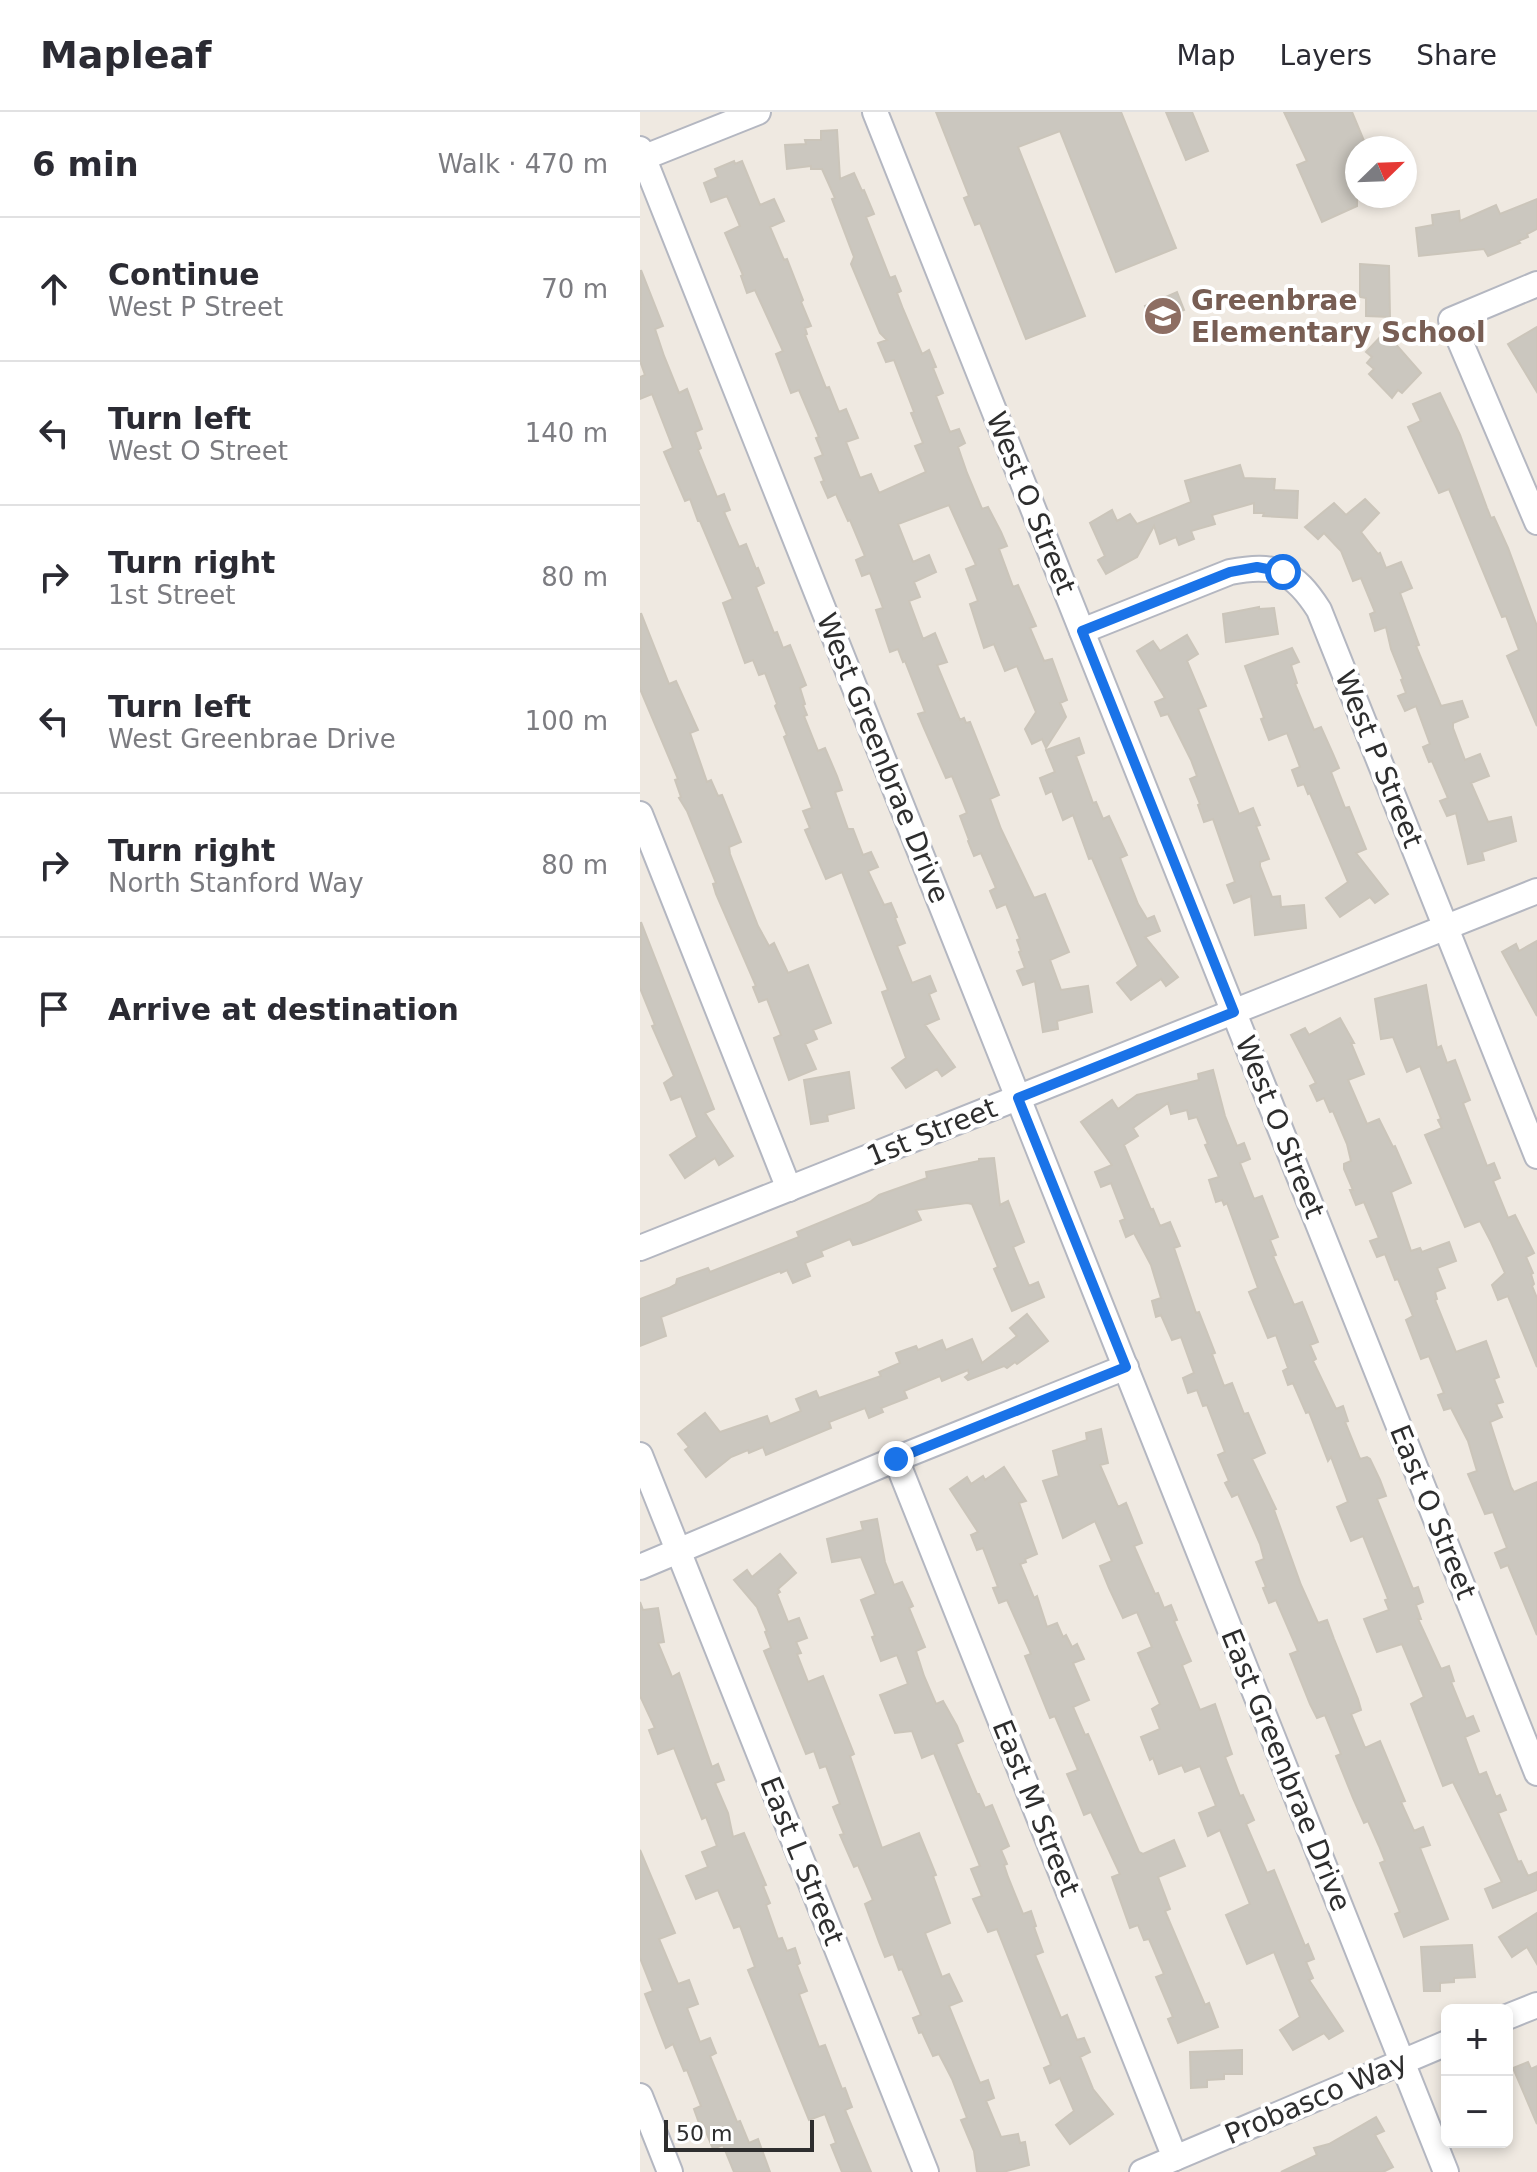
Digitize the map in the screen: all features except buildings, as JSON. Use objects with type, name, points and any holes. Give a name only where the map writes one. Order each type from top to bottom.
[{"type":"street","points":[[641,155],[758,112]]},
{"type":"street","name":"West O Street","points":[[875,112],[1329,1250]]},
{"type":"street","name":"West Greenbrae Drive","points":[[641,155],[1126,1367]]},
{"type":"street","points":[[1537,284],[1451,320],[1537,522]]},
{"type":"street","name":"West P Street","points":[[1082,631],[1230,572],[1257,567],[1270,569],[1283,572],[1304,587],[1319,610],[1537,1156]]},
{"type":"street","points":[[640,814],[789,1189]]},
{"type":"street","name":"1st Street","points":[[640,1248],[1537,891]]},
{"type":"street","name":"East O Street","points":[[1329,1250],[1537,1773]]},
{"type":"street","points":[[640,1567],[896,1459],[1126,1367]]},
{"type":"street","name":"East Greenbrae Drive","points":[[1126,1367],[1446,2172]]},
{"type":"street","name":"East L Street","points":[[640,1455],[926,2172]]},
{"type":"street","name":"East M Street","points":[[896,1459],[1175,2158]]},
{"type":"street","points":[[1513,2015],[1537,2005]]},
{"type":"street","name":"Probasco Way","points":[[1142,2172],[1441,2046]]},
{"type":"street","points":[[640,2096],[670,2172]]},
{"type":"place","name":"Greenbrae Elementary School","points":[[1163,316]]},
{"type":"route","points":[[896,1459],[1126,1367],[1018,1098],[1234,1012],[1082,631],[1230,572],[1257,567],[1283,572]]}]
